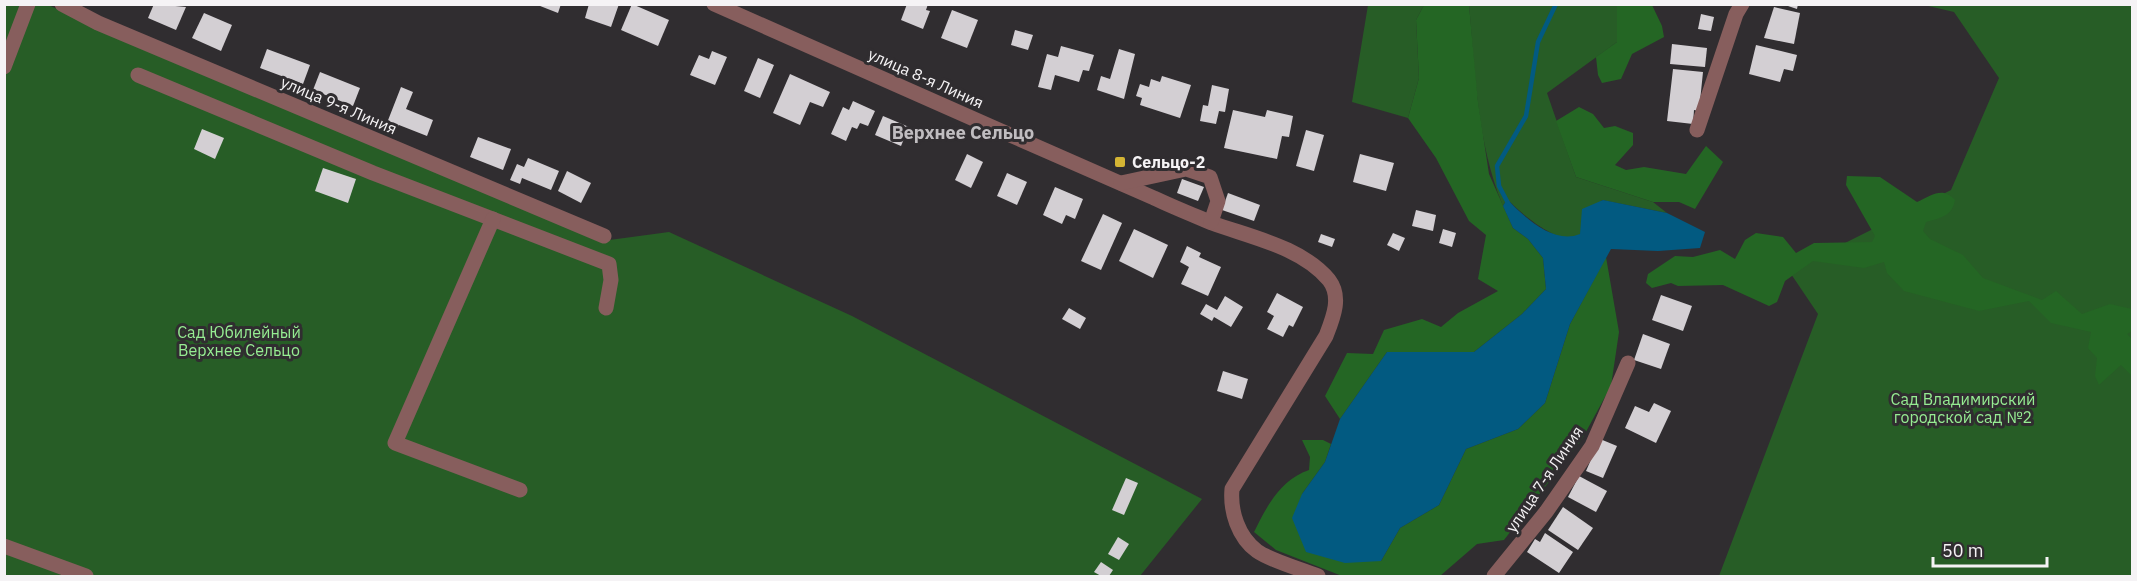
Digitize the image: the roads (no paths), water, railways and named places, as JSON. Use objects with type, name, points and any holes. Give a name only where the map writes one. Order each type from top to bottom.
[{"type":"street","points":[[4,67],[28,4]]},
{"type":"street","name":"улица 9-я Линия","points":[[62,4],[98,23],[604,236]]},
{"type":"street","name":"улица 8-я Линия","points":[[714,4],[1211,222],[1270,244],[1299,257],[1321,272],[1330,282],[1336,295],[1334,314],[1326,336],[1232,489],[1230,506],[1239,527],[1257,551],[1318,576]]},
{"type":"street","points":[[1697,130],[1736,14],[1742,4]]},
{"type":"street","points":[[138,75],[373,173],[609,264],[611,280],[606,308]]},
{"type":"street","points":[[1121,183],[1186,169],[1210,177],[1218,201],[1211,222]]},
{"type":"street","points":[[493,219],[394,443],[520,490]]},
{"type":"street","name":"улица 7-я Линия","points":[[1494,576],[1540,520],[1592,446],[1628,363]]},
{"type":"street","points":[[4,546],[86,576]]},
{"type":"water","points":[[1507,199],[1531,221],[1550,233],[1560,236],[1580,234],[1582,209],[1603,200],[1667,213],[1705,232],[1700,248],[1658,251],[1611,249],[1570,324],[1545,403],[1518,429],[1466,449],[1439,505],[1400,528],[1381,561],[1345,563],[1306,552],[1292,518],[1302,494],[1325,462],[1340,419],[1387,352],[1474,352],[1522,314],[1546,289],[1543,258],[1528,239],[1513,228],[1503,206]]},
{"type":"waterway","points":[[1508,203],[1499,186],[1497,166],[1526,116],[1538,42],[1556,4]]},
{"type":"place","name":"Сельцо-2","points":[[1120,162]]},
{"type":"district","name":"Верхнее Сельцо","points":[[963,132]]},
{"type":"park label","name":"Сад Юбилейный Верхнее Сельцо","points":[[239,341]]},
{"type":"park label","name":"Сад Владимирский городской сад №2","points":[[1963,408]]}]
